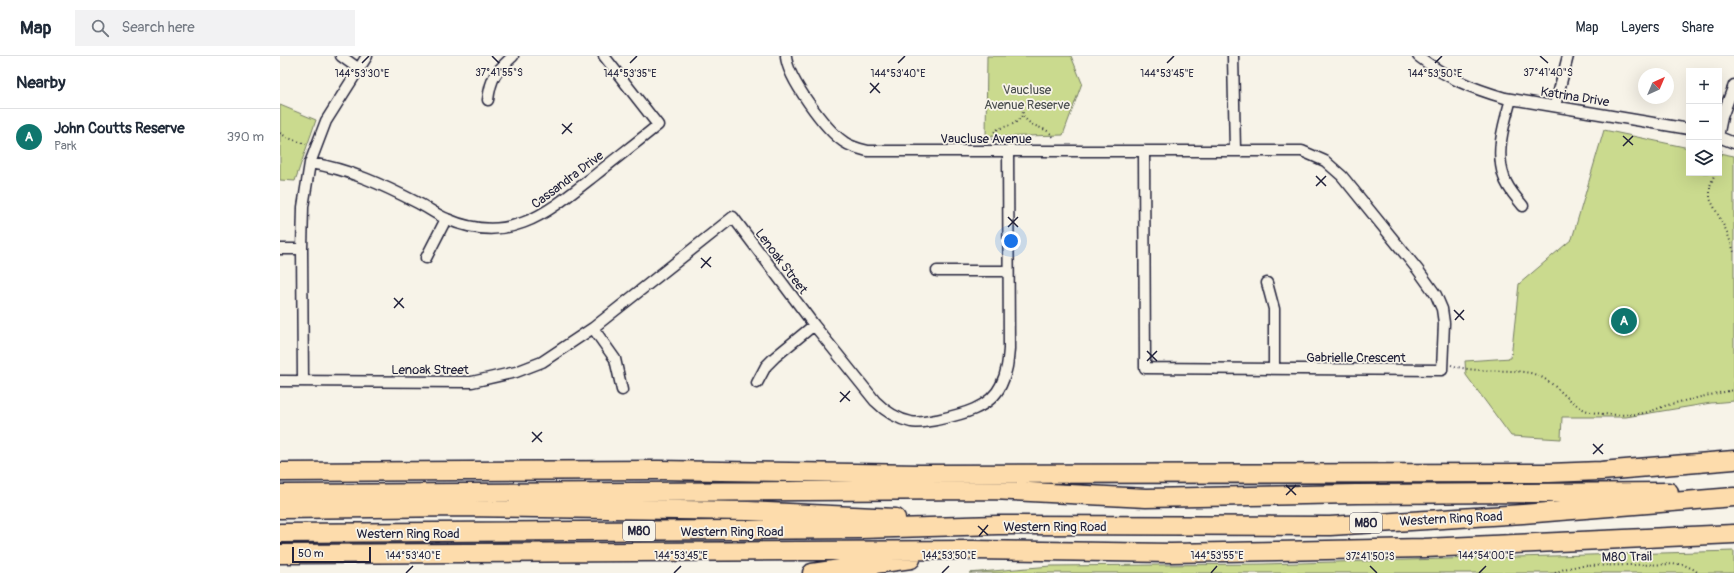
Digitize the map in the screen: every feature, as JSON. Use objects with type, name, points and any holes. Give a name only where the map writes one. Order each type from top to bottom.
[{"type":"highway","points":[[280,472],[658,470],[920,474],[1330,475],[1549,473],[1601,471],[1734,460]]},
{"type":"highway","points":[[992,490],[1120,482],[1330,475]]},
{"type":"highway","points":[[280,494],[992,490],[1146,498],[1379,494],[1734,492]]},
{"type":"highway","name":"Western Ring Road","points":[[280,533],[861,530],[998,525],[1330,526],[1523,514],[1734,497]]},
{"type":"highway","points":[[280,509],[464,507],[748,511],[937,519],[998,525]]},
{"type":"highway","name":"Western Ring Road","points":[[280,554],[973,550],[1171,553],[1424,548],[1734,534]]},
{"type":"highway","points":[[812,573],[973,550]]},
{"type":"street","points":[[340,56],[359,69]]},
{"type":"street","points":[[303,380],[302,249],[304,207],[310,163],[326,121],[367,56]]},
{"type":"street","points":[[488,100],[490,82],[497,71],[513,56]]},
{"type":"street","name":"Cassandra Drive","points":[[310,163],[348,172],[387,187],[446,218],[463,225],[487,228],[513,226],[536,218],[558,205],[658,125],[604,56]]},
{"type":"street","name":"Vaucluse Avenue","points":[[786,56],[787,63],[806,98],[826,125],[845,143],[868,151],[1235,150]]},
{"type":"street","points":[[1233,56],[1235,150],[1302,151],[1325,161],[1342,176],[1418,270],[1436,295],[1442,309],[1444,323],[1442,363]]},
{"type":"street","name":"Katrina Drive","points":[[1418,56],[1451,79],[1477,90],[1511,99],[1686,128]]},
{"type":"street","points":[[1555,106],[1568,56]]},
{"type":"street","points":[[1722,117],[1734,85]]},
{"type":"street","points":[[1511,99],[1503,128],[1500,154],[1504,177],[1512,192],[1523,206]]},
{"type":"street","points":[[1722,138],[1734,143]]},
{"type":"street","name":"Lenoak Street","points":[[280,381],[472,382],[516,372],[542,362],[593,328],[733,217],[814,325],[875,401],[884,410],[896,417],[912,422],[922,422],[972,410],[990,399],[1001,386],[1007,368],[1009,349],[1007,271],[1008,151]]},
{"type":"street","name":"Gabrielle Crescent","points":[[1144,151],[1145,368],[1442,370],[1442,363]]},
{"type":"street","points":[[426,258],[446,218]]},
{"type":"street","points":[[280,249],[302,249]]},
{"type":"street","points":[[937,271],[1007,271]]},
{"type":"street","points":[[1267,283],[1274,308],[1274,369]]},
{"type":"street","points":[[756,383],[766,366],[774,357],[814,325]]},
{"type":"street","points":[[593,328],[615,359],[622,390]]},
{"type":"path","points":[[1022,108],[1023,114],[1035,127],[1050,132],[1054,140]]},
{"type":"path","points":[[992,140],[996,130],[1016,124],[1023,114]]},
{"type":"path","points":[[280,133],[288,138],[315,148]]},
{"type":"path","points":[[1713,176],[1710,186],[1710,199],[1727,232],[1734,252]]},
{"type":"path","points":[[1442,363],[1463,369],[1531,373],[1542,377],[1553,384],[1570,400],[1585,410],[1601,415],[1647,412],[1669,404],[1734,390]]},
{"type":"path","name":"M80 Trail","points":[[1555,573],[1564,569],[1578,566],[1653,564],[1682,564],[1695,570],[1697,573]]},
{"type":"green space","name":"Vaucluse Avenue Reserve","points":[[987,56],[1071,56],[1082,83],[1063,135],[986,137]]},
{"type":"green space","points":[[280,105],[316,120],[295,181],[280,180]]},
{"type":"green space","points":[[1604,130],[1686,147],[1686,176],[1722,176],[1722,154],[1734,156],[1734,401],[1711,403],[1626,417],[1562,417],[1561,439],[1511,436],[1466,375],[1465,361],[1511,358],[1519,284],[1572,239]]},
{"type":"green space","points":[[1734,551],[1734,573],[969,573],[1051,566],[1263,564]]},
{"type":"place","name":"John Coutts Reserve","points":[[1624,321]]}]
